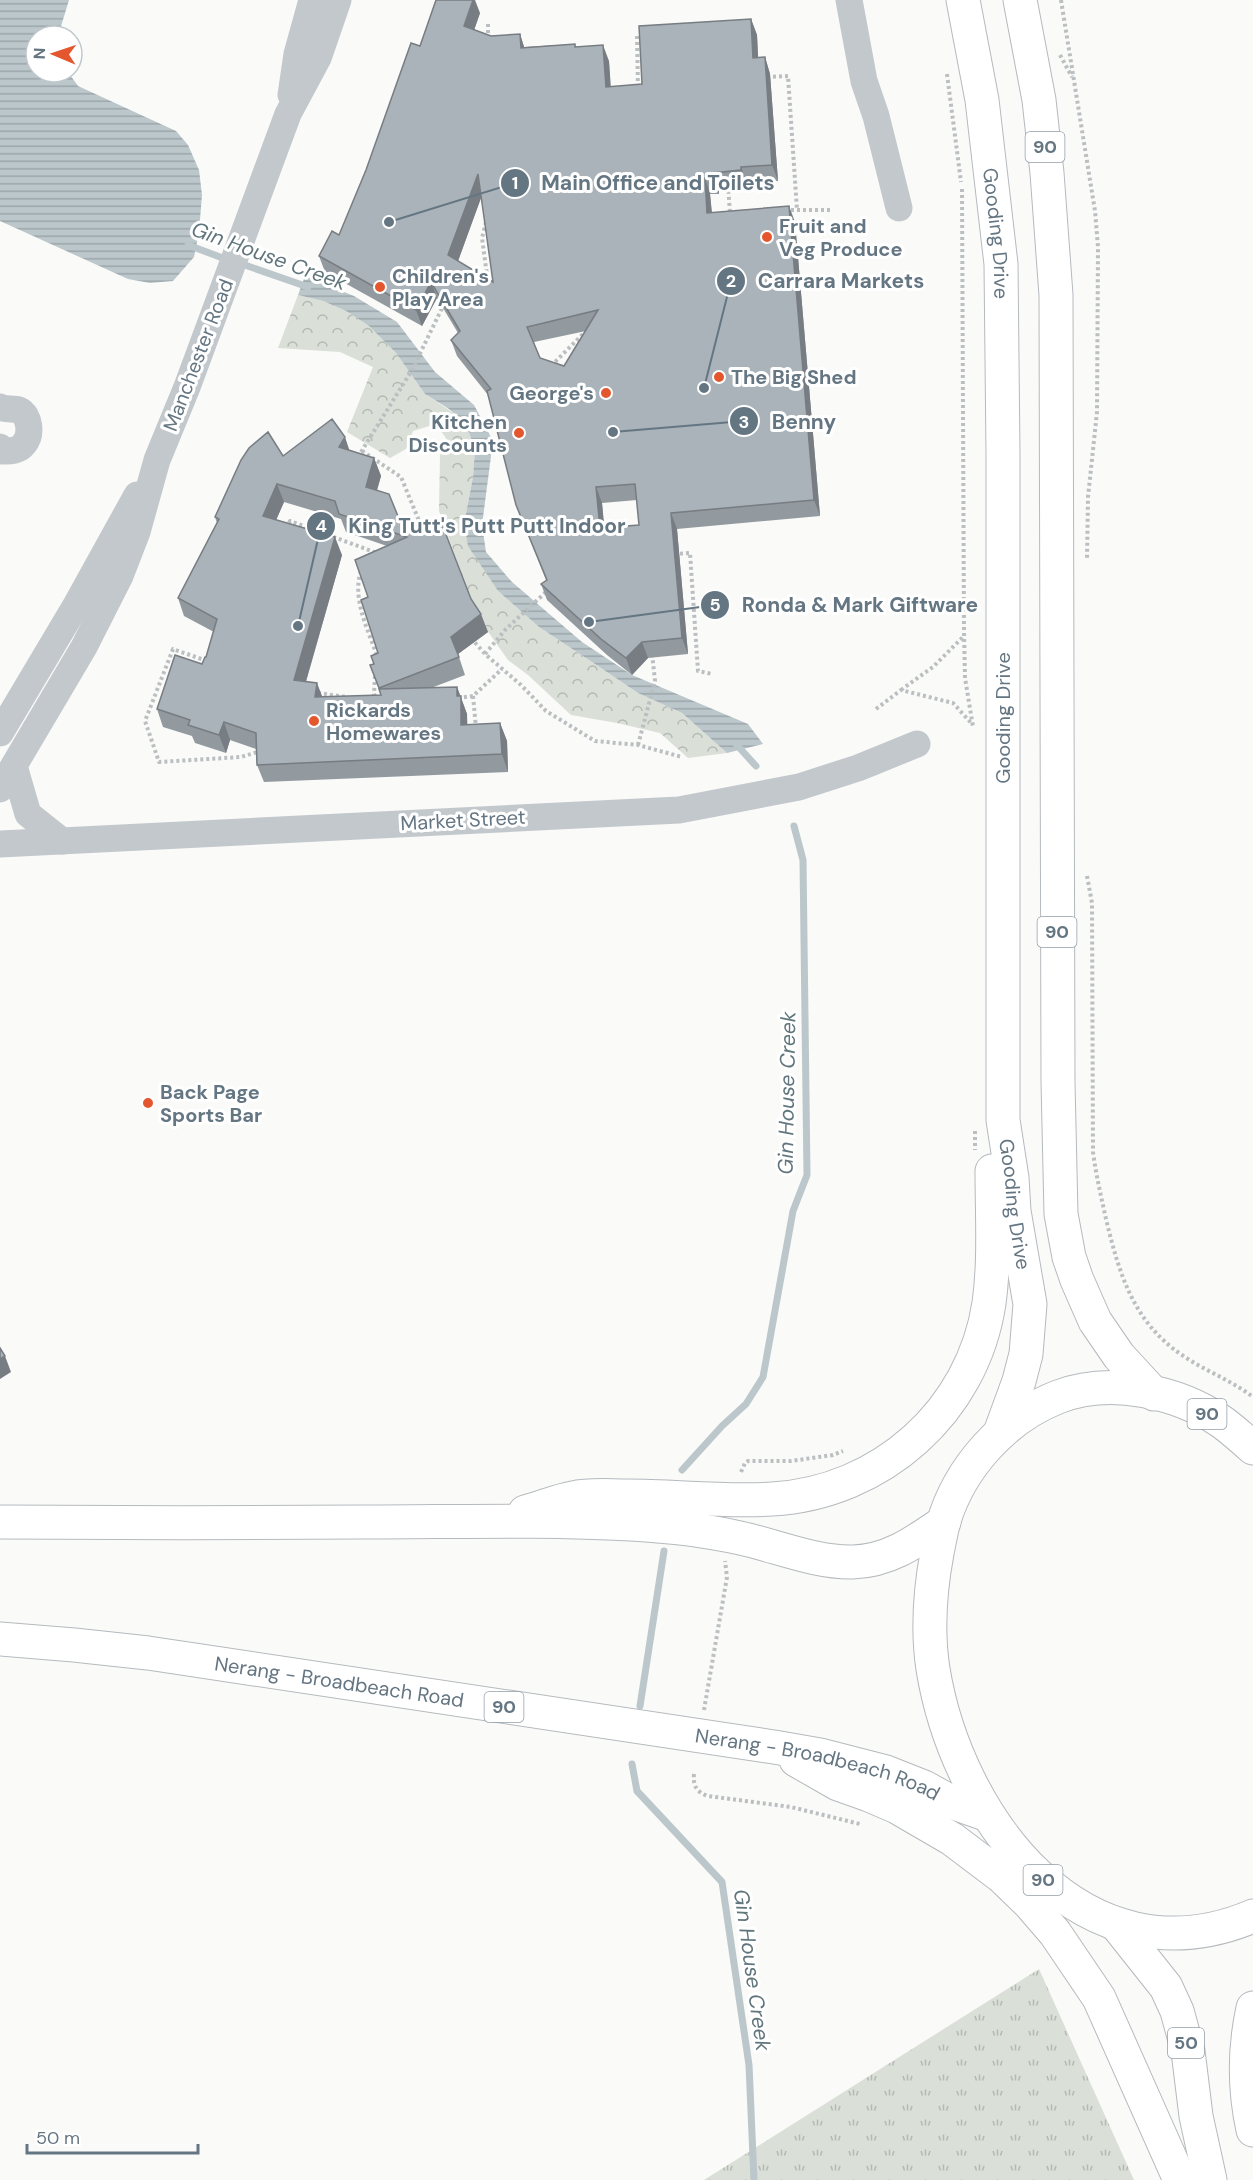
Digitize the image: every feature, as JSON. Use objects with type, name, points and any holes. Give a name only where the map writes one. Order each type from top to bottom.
[{"type":"main road","name":"Gooding Drive","points":[[963,0],[982,100],[1001,264],[1003,498],[989,1119],[1014,1210],[1030,1304],[1026,1354],[1000,1433]]},
{"type":"main road","name":"90","points":[[1020,0],[1040,100],[1056,295],[1058,1082],[1061,1214],[1069,1257],[1080,1289],[1095,1321],[1119,1356],[1154,1394],[1183,1403],[1221,1422],[1253,1448]]},
{"type":"main road","points":[[494,1521],[574,1497],[649,1496],[763,1500],[801,1496],[825,1491],[849,1482],[898,1455],[937,1420],[968,1372],[978,1347],[989,1302],[992,1164],[989,1119]]},
{"type":"main road","points":[[987,1815],[963,1770],[949,1735],[933,1667],[929,1631],[930,1595],[944,1522],[957,1490],[971,1466],[1000,1433],[1046,1402],[1092,1388],[1116,1387],[1154,1394]]},
{"type":"main road","points":[[0,1522],[494,1521],[629,1524],[671,1527],[737,1537],[829,1560],[850,1562],[887,1557],[905,1549],[944,1522]]},
{"type":"main road","name":"Nerang - Broadbeach Road","points":[[0,1640],[148,1653],[774,1747],[842,1760],[886,1772],[924,1787],[951,1802],[987,1815]]},
{"type":"main road","points":[[774,1747],[838,1784],[897,1807],[944,1834],[984,1862],[1030,1904],[1055,1933],[1099,1998],[1180,2180]]},
{"type":"main road","name":"90","points":[[987,1815],[1013,1851],[1052,1888],[1074,1904],[1116,1924],[1147,1931],[1173,1933],[1200,1931],[1253,1916]]},
{"type":"main road","name":"50","points":[[1116,1924],[1166,1987],[1177,2011],[1188,2051],[1196,2116],[1210,2180]]},
{"type":"main road","points":[[1253,2008],[1246,2059],[1247,2089],[1253,2130]]},
{"type":"street","name":"Manchester Road","points":[[288,114],[297,54],[312,0]]},
{"type":"street","name":"Manchester Road","points":[[7,778],[106,607],[137,532],[157,460],[221,297],[288,114],[318,58],[338,0]]},
{"type":"street","points":[[849,0],[864,81],[876,116],[899,207]]},
{"type":"street","points":[[0,447],[3,451],[14,451],[25,444],[29,431],[27,418],[19,410],[2,408]]},
{"type":"street","name":"Manchester Road","points":[[0,733],[75,607],[157,460]]},
{"type":"street","name":"Market Street","points":[[0,844],[679,810],[799,787],[858,768],[917,744]]},
{"type":"street","points":[[7,778],[28,814],[62,841]]},
{"type":"path","points":[[1061,0],[1095,211],[1098,247],[1097,412],[1088,497],[1087,571]]},
{"type":"path","points":[[488,22],[488,44]]},
{"type":"path","points":[[637,36],[639,97]]},
{"type":"path","points":[[945,66],[963,192],[964,636],[965,678],[973,738]]},
{"type":"path","points":[[766,78],[789,76],[797,210]]},
{"type":"path","points":[[631,90],[638,85],[649,85]]},
{"type":"path","points":[[728,181],[730,214]]},
{"type":"path","points":[[775,211],[832,210]]},
{"type":"path","points":[[720,215],[741,213]]},
{"type":"path","points":[[481,281],[489,288],[482,243],[487,220]]},
{"type":"path","points":[[482,243],[494,241]]},
{"type":"path","points":[[485,265],[497,263]]},
{"type":"path","points":[[356,460],[412,370],[443,305],[451,297]]},
{"type":"path","points":[[543,374],[591,326]]},
{"type":"path","points":[[362,451],[401,477],[424,534]]},
{"type":"path","points":[[325,534],[335,506]]},
{"type":"path","points":[[285,531],[290,521],[387,556]]},
{"type":"path","points":[[369,550],[357,583],[362,611],[376,653],[375,663]]},
{"type":"path","points":[[666,555],[690,553],[698,671],[712,674]]},
{"type":"path","points":[[485,654],[506,629],[543,593],[553,588]]},
{"type":"path","points":[[465,632],[546,711],[595,741],[638,745],[681,758]]},
{"type":"path","points":[[876,709],[933,667],[964,636]]},
{"type":"path","points":[[638,745],[655,681],[651,647]]},
{"type":"path","points":[[216,665],[173,649],[145,721],[159,762],[242,756],[266,749]]},
{"type":"path","points":[[451,700],[473,696],[502,669]]},
{"type":"path","points":[[368,700],[378,701],[374,694],[375,674]]},
{"type":"path","points":[[901,690],[953,703],[973,726]]},
{"type":"path","points":[[308,692],[348,697]]},
{"type":"path","points":[[328,706],[329,695]]},
{"type":"path","points":[[473,696],[477,738]]},
{"type":"path","points":[[1085,866],[1092,903],[1094,1152],[1096,1175],[1117,1263],[1124,1283],[1136,1304],[1166,1343],[1182,1355],[1239,1386],[1253,1397]]},
{"type":"path","points":[[975,1155],[989,1119]]},
{"type":"path","points":[[740,1478],[748,1461],[791,1461],[833,1455],[844,1450]]},
{"type":"path","points":[[702,1717],[727,1577],[724,1560]]},
{"type":"path","points":[[694,1774],[694,1785],[698,1791],[708,1796],[791,1807],[867,1825]]},
{"type":"green space","points":[[298,295],[323,301],[346,311],[369,326],[396,353],[425,394],[466,425],[475,449],[473,477],[464,524],[469,546],[498,591],[539,627],[638,693],[682,713],[727,753],[688,758],[660,733],[571,715],[528,675],[508,660],[477,616],[439,511],[440,455],[446,438],[436,424],[413,431],[406,449],[390,458],[347,432],[373,367],[340,352],[278,348]]},
{"type":"green space","points":[[1039,1969],[1134,2180],[704,2180]]},
{"type":"shaded area","points":[[0,0],[69,0],[62,24],[24,24],[24,84],[77,84],[176,131],[188,145],[199,170],[202,195],[194,257],[173,281],[150,283],[128,279],[0,221]]},
{"type":"shaded area","points":[[305,276],[354,296],[397,322],[435,372],[474,405],[493,441],[482,525],[486,552],[512,582],[582,642],[632,675],[748,724],[763,744],[727,753],[682,713],[638,693],[539,627],[498,591],[468,546],[464,524],[473,477],[475,449],[466,425],[449,409],[425,394],[396,353],[369,326],[346,311],[323,301],[298,295]]},
{"type":"building","points":[[436,0],[473,0],[464,26],[491,36],[520,34],[521,48],[575,44],[575,47],[603,45],[606,87],[642,84],[639,26],[751,19],[753,58],[765,57],[772,165],[741,167],[741,170],[713,173],[713,177],[705,178],[707,213],[789,206],[814,500],[671,513],[682,638],[642,642],[626,658],[601,639],[541,584],[547,580],[516,505],[487,391],[491,389],[451,340],[460,331],[431,282],[416,310],[319,256],[332,231],[339,235],[366,170],[411,43],[420,46]],"holes":[[[478,174],[493,282],[448,255]],[[598,310],[564,366],[540,358],[527,327]],[[635,484],[639,525],[600,528],[596,487]]]},
{"type":"building","points":[[332,419],[345,437],[339,447],[374,458],[366,487],[389,494],[404,531],[440,519],[471,599],[481,614],[451,637],[459,657],[379,688],[370,665],[374,664],[371,656],[378,653],[361,600],[368,597],[355,560],[407,537],[339,514],[335,501],[277,484],[263,516],[335,537],[294,680],[317,683],[315,697],[381,695],[379,689],[457,687],[457,696],[461,696],[461,725],[500,723],[502,754],[257,765],[256,733],[224,722],[219,735],[188,725],[190,720],[157,709],[175,655],[202,664],[206,657],[217,619],[178,598],[219,519],[215,517],[241,460],[249,448],[268,432],[283,456]]},
{"type":"building","points":[[0,1348],[5,1356],[0,1359]]},
{"type":"waterway","name":"Gin House Creek","points":[[188,245],[228,260]]},
{"type":"waterway","name":"Gin House Creek","points":[[239,263],[308,287]]},
{"type":"waterway","name":"Gin House Creek","points":[[736,744],[756,766]]},
{"type":"waterway","name":"Gin House Creek","points":[[682,1470],[722,1426],[746,1404],[763,1377],[793,1211],[807,1175],[803,860],[794,826]]},
{"type":"waterway","name":"Gin House Creek","points":[[640,1706],[664,1551]]},
{"type":"waterway","name":"Gin House Creek","points":[[632,1764],[637,1791],[722,1882],[749,2065],[754,2180]]},
{"type":"place","name":"Main Office and Toilets","points":[[389,222]]},
{"type":"place","name":"Fruit and Veg Produce","points":[[767,237]]},
{"type":"place","name":"Children's Play Area","points":[[380,287]]},
{"type":"place","name":"The Big Shed","points":[[719,377]]},
{"type":"place","name":"Carrara Markets","points":[[704,388]]},
{"type":"place","name":"George's","points":[[606,393]]},
{"type":"place","name":"Benny","points":[[613,432]]},
{"type":"place","name":"Kitchen Discounts","points":[[519,433]]},
{"type":"place","name":"Ronda & Mark Giftware","points":[[589,622]]},
{"type":"place","name":"King Tutt's Putt Putt Indoor","points":[[298,626]]},
{"type":"place","name":"Rickards Homewares","points":[[314,721]]},
{"type":"place","name":"Back Page Sports Bar","points":[[148,1103]]}]
